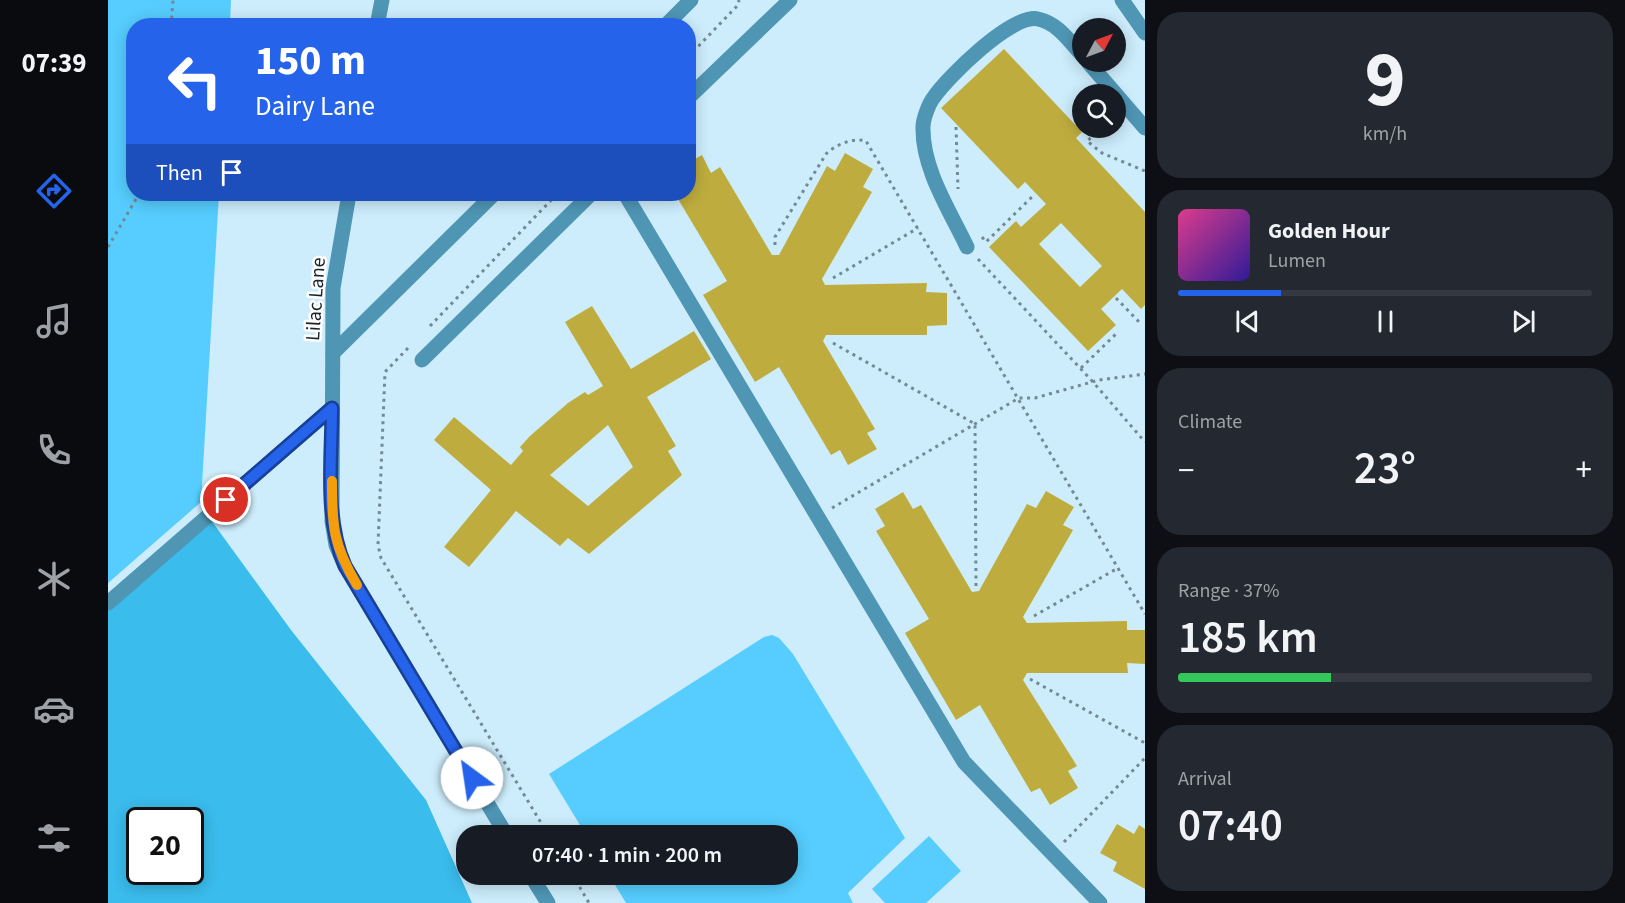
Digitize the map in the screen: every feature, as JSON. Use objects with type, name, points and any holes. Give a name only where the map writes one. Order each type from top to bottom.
[{"type":"street","points":[[379,18],[382,0]]},
{"type":"street","points":[[673,18],[691,0]]},
{"type":"street","points":[[696,90],[790,0]]},
{"type":"street","points":[[1122,0],[1145,33]]},
{"type":"street","points":[[967,247],[928,165],[923,126],[932,98],[971,59],[1014,23],[1036,18],[1052,24],[1072,45]]},
{"type":"street","points":[[1097,72],[1145,128]]},
{"type":"street","name":"Lilac Lane","points":[[348,201],[333,288],[332,521],[336,545],[345,566],[500,825]]},
{"type":"street","points":[[333,353],[487,201]]},
{"type":"street","points":[[422,360],[584,201]]},
{"type":"street","points":[[629,201],[964,762],[1100,903]]},
{"type":"street","points":[[108,603],[332,408]]},
{"type":"street","points":[[537,885],[548,903]]},
{"type":"path","points":[[172,18],[173,0]]},
{"type":"path","points":[[696,49],[738,5],[739,0]]},
{"type":"path","points":[[956,127],[958,199]]},
{"type":"path","points":[[1090,138],[1087,141],[1102,153],[1145,171]]},
{"type":"path","points":[[775,244],[775,237],[826,154],[837,145],[861,139],[866,141],[1145,614]]},
{"type":"path","points":[[979,234],[986,242],[1033,196]]},
{"type":"path","points":[[108,247],[135,201]]},
{"type":"path","points":[[426,330],[550,201]]},
{"type":"path","points":[[833,278],[918,228]]},
{"type":"path","points":[[967,247],[1081,368],[1145,442]]},
{"type":"path","points":[[1116,298],[1140,323]]},
{"type":"path","points":[[1081,368],[1117,333]]},
{"type":"path","points":[[833,343],[975,424]]},
{"type":"path","points":[[410,347],[386,372],[378,545],[381,558],[542,825]]},
{"type":"path","points":[[818,516],[1019,398],[1035,398],[1093,382],[1145,374]]},
{"type":"path","points":[[975,424],[976,587]]},
{"type":"path","points":[[1034,616],[1118,568]]},
{"type":"path","points":[[1030,679],[1145,742]]},
{"type":"path","points":[[1052,855],[1145,758]]},
{"type":"path","points":[[578,885],[589,903]]},
{"type":"shaded area","points":[[108,0],[231,0],[230,18],[126,18],[126,201],[219,201],[201,502],[108,583]]},
{"type":"shaded area","points":[[208,516],[291,630],[426,800],[456,867],[456,885],[464,885],[472,903],[108,903],[108,603]]},
{"type":"shaded area","points":[[772,635],[779,638],[793,654],[905,838],[848,893],[853,903],[626,903],[615,885],[798,885],[798,825],[580,825],[549,774],[764,637]]},
{"type":"shaded area","points":[[929,836],[961,871],[926,903],[885,903],[872,889]]},
{"type":"building","points":[[1004,49],[1072,121],[1072,138],[1076,138],[1145,212],[1145,305],[1141,309],[1122,289],[1101,309],[1116,325],[1088,351],[989,247],[1016,221],[1021,227],[1046,204],[1025,182],[1018,189],[941,108]],"holes":[[[1061,223],[1102,266],[1080,287],[1039,244]]]},
{"type":"building","points":[[845,153],[873,169],[863,187],[872,192],[822,279],[825,285],[927,283],[926,292],[947,293],[947,325],[927,326],[927,335],[826,335],[823,341],[875,429],[867,433],[877,449],[848,465],[840,450],[831,455],[779,367],[755,382],[703,295],[727,281],[679,201],[696,201],[696,158],[702,155],[711,173],[720,167],[772,255],[779,255],[827,166],[835,171]]},
{"type":"building","points":[[592,306],[631,369],[694,331],[711,359],[647,397],[676,446],[668,451],[682,475],[589,554],[568,538],[560,546],[516,511],[469,567],[444,547],[491,490],[434,440],[454,417],[511,465],[523,451],[520,447],[530,436],[568,403],[585,392],[588,395],[603,386],[565,322]],"holes":[[[608,425],[633,467],[588,506],[550,475]]]},
{"type":"building","points":[[1046,491],[1074,507],[1063,525],[1073,530],[1023,617],[1027,623],[1127,621],[1127,630],[1145,630],[1145,664],[1127,663],[1128,673],[1027,673],[1023,680],[1077,766],[1068,771],[1078,788],[1050,805],[1040,788],[1031,792],[980,705],[956,720],[905,633],[929,619],[876,531],[885,526],[875,509],[903,492],[913,509],[921,505],[972,592],[979,591],[1027,504],[1036,508]]},
{"type":"building","points":[[1117,824],[1134,834],[1139,825],[1145,829],[1145,889],[1113,871],[1117,862],[1100,853]]},
{"type":"slow traffic","points":[[332,481],[332,521],[336,545],[357,585]]},
{"type":"route","points":[[226,500],[332,408],[332,521],[336,545],[345,566],[472,778]]}]
